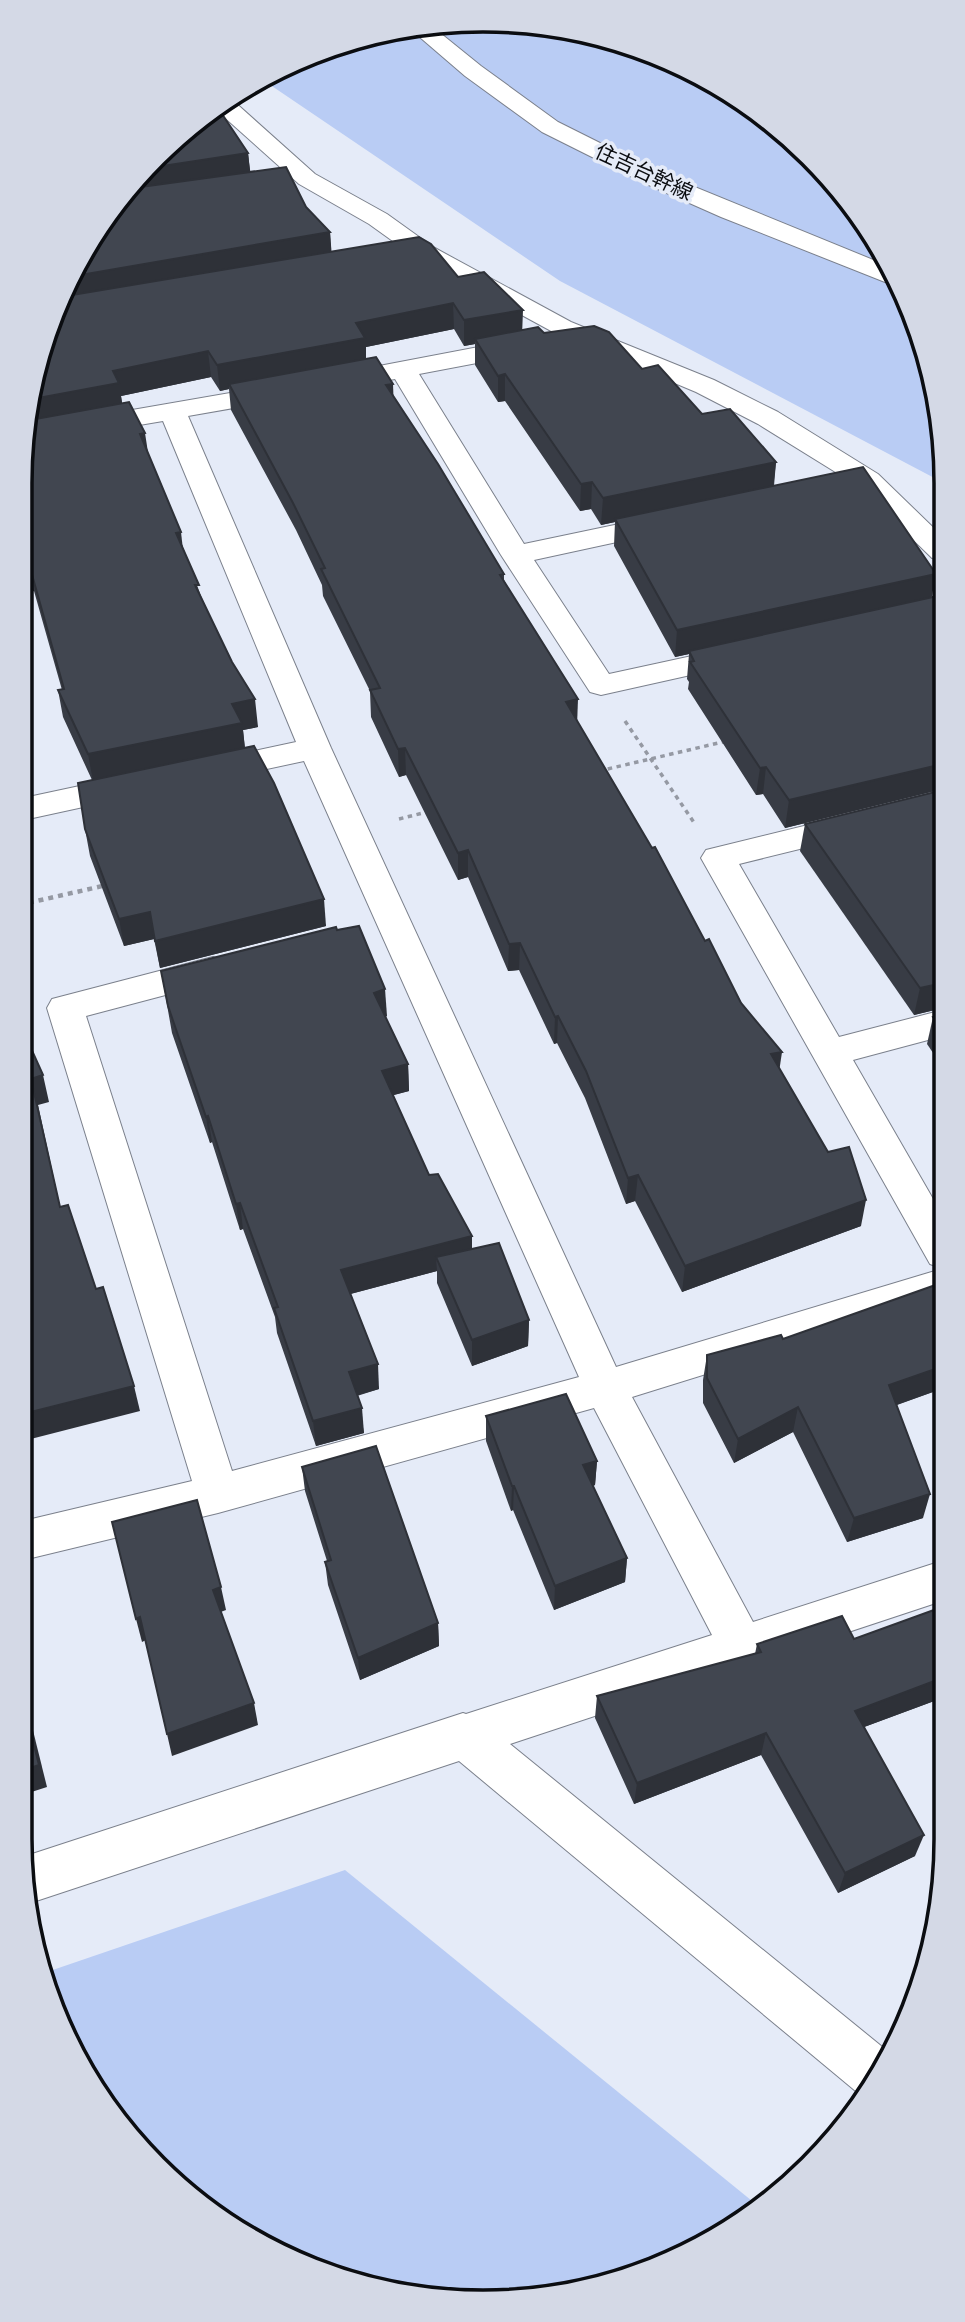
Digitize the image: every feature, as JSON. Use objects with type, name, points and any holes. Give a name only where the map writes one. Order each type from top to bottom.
[{"type":"street","name":"住吉台幹線","points":[[428,35],[550,127],[718,207],[881,272]]},
{"type":"street","points":[[230,109],[307,178],[378,219],[424,253],[562,327],[715,391],[768,418],[867,480],[934,544]]},
{"type":"street","points":[[281,183],[307,178]]},
{"type":"street","points":[[398,257],[424,253]]},
{"type":"street","points":[[349,380],[533,344],[562,327]]},
{"type":"street","points":[[404,370],[516,555],[601,685],[765,649]]},
{"type":"street","points":[[66,430],[308,387]]},
{"type":"street","points":[[172,411],[315,748],[605,1388],[741,1646]]},
{"type":"street","points":[[827,489],[867,480]]},
{"type":"street","points":[[516,555],[692,518]]},
{"type":"street","points":[[32,807],[315,748]]},
{"type":"street","points":[[885,817],[719,858],[934,1235]]},
{"type":"street","points":[[355,934],[395,924]]},
{"type":"street","points":[[218,1494],[65,1008],[250,961]]},
{"type":"street","points":[[830,1053],[934,1025]]},
{"type":"street","points":[[32,1539],[218,1494],[605,1388],[934,1288]]},
{"type":"street","points":[[33,1878],[463,1735],[934,1584]]},
{"type":"street","points":[[463,1735],[870,2070]]},
{"type":"path","points":[[601,685],[719,858]]},
{"type":"path","points":[[595,772],[729,740]]},
{"type":"path","points":[[352,830],[433,811]]},
{"type":"path","points":[[32,902],[112,884]]},
{"type":"shaded area","points":[[453,32],[512,32],[570,40],[627,55],[708,92],[780,143],[822,185],[873,257],[899,310],[918,366],[930,424],[934,478],[560,281],[270,85],[338,55],[395,40]]},
{"type":"shaded area","points":[[345,1870],[752,2201],[708,2230],[655,2256],[599,2275],[541,2287],[453,2290],[395,2282],[338,2267],[283,2244],[232,2214],[185,2179],[143,2137],[92,2065],[66,2012],[51,1971]]},
{"type":"building","points":[[222,115],[248,153],[162,166],[185,143]]},
{"type":"building","points":[[286,167],[306,207],[330,232],[82,275],[108,232],[142,187]]},
{"type":"building","points":[[419,237],[431,244],[458,277],[484,272],[523,310],[464,320],[453,303],[356,323],[365,338],[217,365],[208,351],[113,371],[119,383],[40,398],[55,338],[73,295]]},
{"type":"building","points":[[594,326],[609,332],[642,369],[658,365],[702,414],[730,409],[776,462],[603,498],[592,482],[581,484],[505,374],[498,376],[475,339],[538,327],[544,333]]},
{"type":"building","points":[[376,357],[393,384],[386,385],[438,464],[504,574],[500,575],[578,699],[566,702],[652,848],[655,847],[705,941],[709,939],[741,1003],[782,1052],[771,1054],[828,1152],[849,1147],[866,1200],[685,1266],[638,1175],[628,1178],[586,1071],[558,1016],[555,1017],[520,943],[509,944],[468,850],[458,853],[405,748],[398,749],[370,690],[380,688],[321,569],[325,568],[229,384]]},
{"type":"building","points":[[129,402],[145,433],[140,434],[181,532],[176,533],[199,585],[195,585],[232,662],[255,699],[232,704],[242,723],[88,754],[58,690],[64,689],[32,575],[32,453],[36,419]]},
{"type":"building","points":[[863,467],[934,574],[677,630],[615,519]]},
{"type":"building","points":[[934,597],[934,766],[789,800],[766,767],[760,768],[690,662],[694,661],[689,651]]},
{"type":"building","points":[[254,746],[274,783],[324,899],[155,941],[150,912],[119,919],[85,829],[78,783]]},
{"type":"building","points":[[934,792],[934,985],[920,988],[805,824]]},
{"type":"building","points":[[359,926],[385,989],[374,993],[408,1064],[382,1071],[429,1175],[438,1174],[472,1236],[341,1270],[378,1364],[349,1372],[362,1408],[313,1421],[274,1308],[278,1307],[240,1203],[236,1204],[208,1116],[206,1117],[168,1006],[161,971],[336,927],[337,930]]},
{"type":"building","points":[[32,1051],[43,1075],[32,1079]]},
{"type":"building","points":[[32,1083],[60,1207],[68,1205],[96,1289],[103,1287],[134,1386],[32,1412]]},
{"type":"building","points":[[499,1243],[529,1320],[472,1340],[436,1257]]},
{"type":"building","points":[[934,1286],[934,1369],[889,1385],[930,1494],[854,1518],[798,1407],[738,1439],[707,1378],[707,1355],[781,1335],[783,1339]]},
{"type":"building","points":[[566,1394],[597,1461],[583,1465],[627,1558],[555,1586],[512,1486],[486,1416]]},
{"type":"building","points":[[376,1446],[438,1623],[358,1658],[325,1562],[331,1560],[302,1467]]},
{"type":"building","points":[[197,1500],[221,1587],[213,1590],[254,1703],[167,1734],[140,1617],[136,1619],[112,1522]]},
{"type":"building","points":[[934,1610],[934,1681],[855,1711],[924,1835],[845,1873],[766,1733],[637,1783],[597,1696],[761,1652],[757,1644],[842,1616],[854,1639]]},
{"type":"building","points":[[32,1737],[39,1765],[32,1767]]}]
